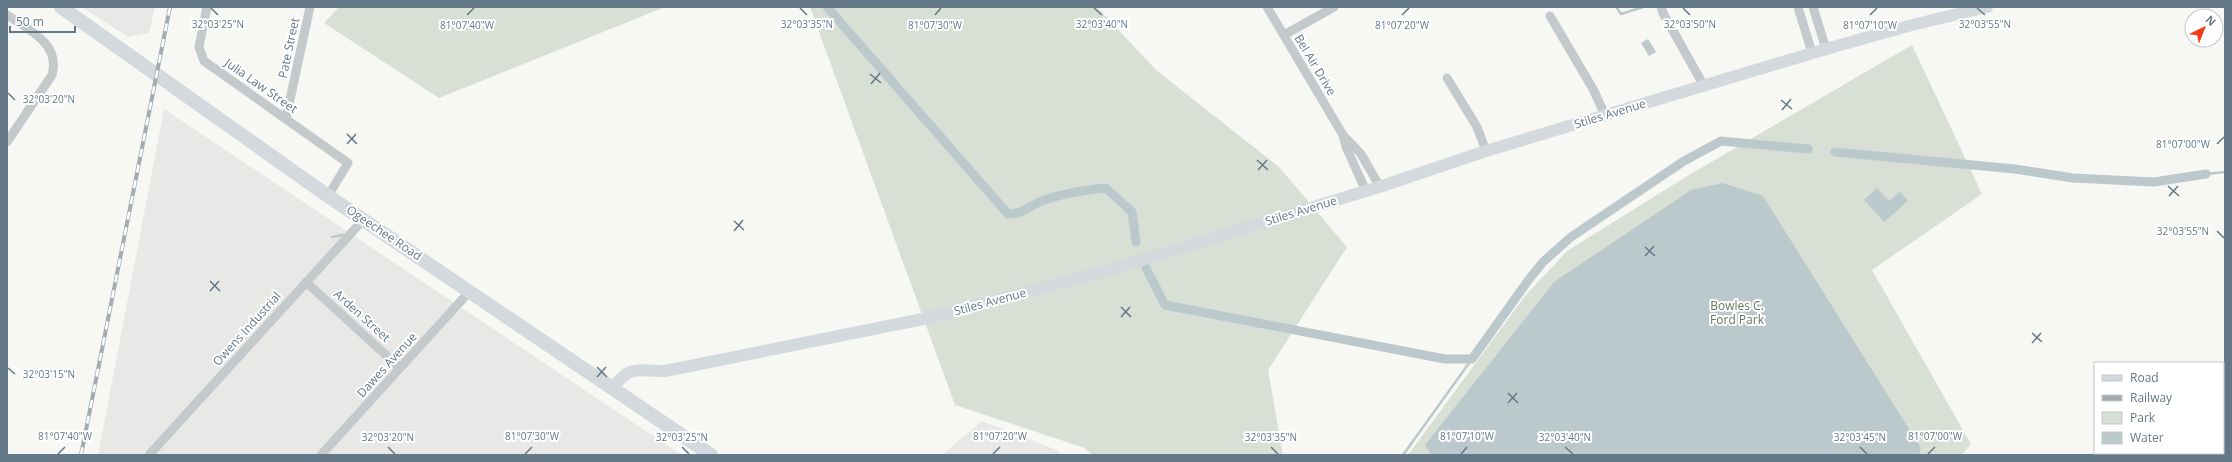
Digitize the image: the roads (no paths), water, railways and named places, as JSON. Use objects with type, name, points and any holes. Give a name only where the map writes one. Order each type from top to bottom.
[{"type":"main road","name":"Ogeechee Road","points":[[61,7],[328,196],[711,455]]},
{"type":"street","name":"Julia Law Street","points":[[207,7],[199,47],[204,61],[348,163],[328,196]]},
{"type":"street","name":"Pate Street","points":[[286,118],[310,7]]},
{"type":"street","name":"Bel Air Drive","points":[[1267,7],[1343,134],[1361,154],[1380,187]]},
{"type":"street","points":[[1284,35],[1334,7]]},
{"type":"street","points":[[1661,7],[1704,86]]},
{"type":"street","points":[[1798,7],[1812,53]]},
{"type":"street","points":[[1813,7],[1826,49]]},
{"type":"street","name":"Stiles Avenue","points":[[613,388],[622,376],[629,371],[666,371],[923,320],[1108,270],[1380,187],[1486,151],[1812,53],[1908,26],[1987,7]]},
{"type":"street","points":[[7,15],[42,39],[54,58],[52,75],[7,142]]},
{"type":"street","points":[[1550,16],[1593,89],[1605,115]]},
{"type":"street","points":[[1447,78],[1477,127],[1486,151]]},
{"type":"street","name":"Bel Air Drive","points":[[1343,134],[1346,148],[1366,191]]},
{"type":"street","name":"Owens Industrial","points":[[149,455],[364,219]]},
{"type":"street","name":"Arden Street","points":[[306,282],[400,368]]},
{"type":"street","name":"Dawes Avenue","points":[[321,455],[470,291]]},
{"type":"water","points":[[1648,39],[1656,52],[1649,56],[1641,43]]},
{"type":"water","name":"Bowles C. Ford Park","points":[[1723,183],[1763,196],[1921,448],[1919,455],[1432,455],[1425,445],[1554,282],[1691,190]]},
{"type":"water","points":[[1877,188],[1889,201],[1900,192],[1908,201],[1884,222],[1864,200]]},
{"type":"waterway","points":[[827,7],[1008,214],[1018,213],[1050,198],[1082,191],[1106,188],[1132,212],[1136,242]]},
{"type":"waterway","points":[[1616,7],[1621,14],[1643,7]]},
{"type":"waterway","points":[[1146,268],[1165,305],[1445,359],[1472,359],[1543,262],[1571,237],[1684,161],[1721,141],[1808,149]]},
{"type":"waterway","points":[[1835,152],[2015,169],[2073,178],[2154,182],[2206,174]]},
{"type":"waterway","points":[[2206,174],[2225,172]]},
{"type":"waterway","points":[[332,237],[343,235]]},
{"type":"waterway","points":[[1403,455],[1472,359]]},
{"type":"railway","points":[[81,455],[170,7]]}]
